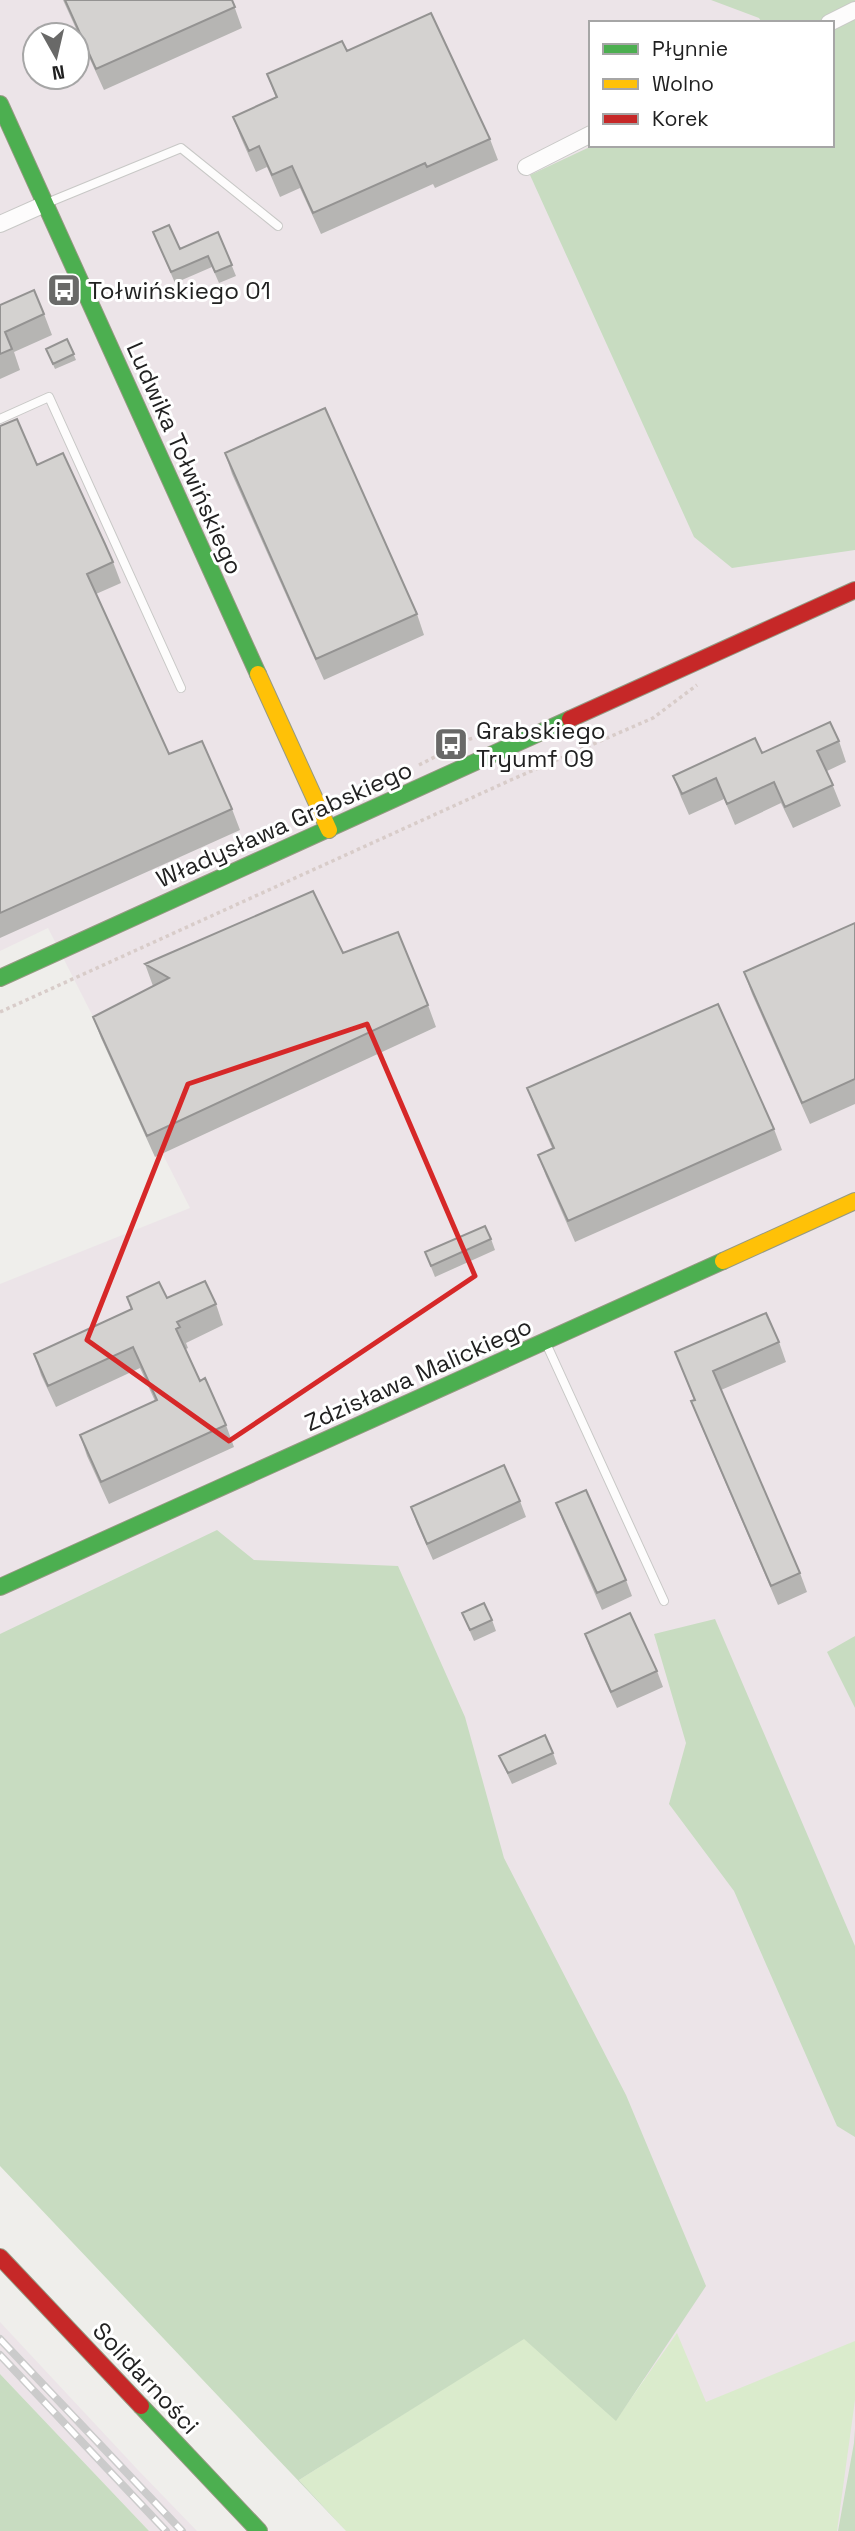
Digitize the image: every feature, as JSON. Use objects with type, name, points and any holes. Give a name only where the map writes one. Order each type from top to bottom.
[{"type":"street","points":[[832,21],[855,10]]},
{"type":"street","name":"Ludwika Tołwińskiego","points":[[0,104],[329,830]]},
{"type":"street","points":[[526,167],[589,135]]},
{"type":"street","points":[[0,224],[45,204]]},
{"type":"street","name":"Władysława Grabskiego","points":[[0,978],[855,590]]},
{"type":"street","name":"Zdzisława Malickiego","points":[[0,1587],[855,1201]]},
{"type":"street","name":"Solidarności","points":[[0,2257],[259,2531]]},
{"type":"lane","points":[[45,204],[181,148],[278,226]]},
{"type":"lane","points":[[0,419],[48,397],[181,688]]},
{"type":"lane","points":[[545,1341],[664,1601]]},
{"type":"path","points":[[0,1012],[653,718],[703,680]]},
{"type":"highlighted area","points":[[367,1024],[475,1276],[229,1441],[87,1340],[188,1084]]},
{"type":"shaded area","points":[[0,0],[855,0],[855,2531],[815,2531],[0,1804],[0,1284],[190,1208],[48,928],[0,951]]},
{"type":"shaded area","points":[[0,2322],[197,2531],[149,2531],[0,2374]]},
{"type":"green space","points":[[711,0],[855,0],[855,550],[732,568],[694,537],[530,175],[590,147],[834,147],[834,21],[761,21]]},
{"type":"green space","points":[[217,1530],[254,1560],[398,1566],[465,1717],[504,1858],[626,2095],[706,2286],[616,2421],[524,2339],[299,2480],[346,2531],[0,2166],[0,1634]]},
{"type":"green space","points":[[715,1619],[855,1946],[855,2137],[837,2126],[734,1891],[669,1804],[686,1743],[654,1634]]},
{"type":"green space","points":[[855,1636],[855,1708],[827,1652]]},
{"type":"green space","points":[[677,2333],[706,2402],[855,2341],[855,2400],[837,2531],[346,2531],[299,2480],[524,2338],[616,2420]]},
{"type":"green space","points":[[0,2374],[149,2531],[0,2531]]},
{"type":"green space","points":[[855,2429],[855,2531],[838,2531],[854,2443]]},
{"type":"building","points":[[65,0],[232,0],[235,7],[96,69],[91,58],[91,21],[74,21]]},
{"type":"building","points":[[431,13],[490,139],[427,167],[425,163],[313,213],[292,166],[272,175],[259,146],[249,151],[233,117],[277,97],[267,74],[342,41],[347,51]]},
{"type":"building","points":[[169,225],[180,249],[218,232],[232,265],[215,272],[208,256],[171,272],[153,232]]},
{"type":"building","points":[[34,290],[44,314],[5,332],[12,349],[0,354],[0,305]]},
{"type":"building","points":[[67,339],[74,354],[53,364],[46,349]]},
{"type":"building","points":[[325,408],[417,614],[316,659],[225,453]]},
{"type":"building","points":[[17,419],[37,465],[63,453],[105,544],[113,562],[87,574],[169,754],[202,741],[232,809],[0,913],[0,426]]},
{"type":"building","points":[[830,722],[839,741],[817,751],[833,785],[785,807],[774,782],[727,804],[716,778],[682,794],[673,776],[755,738],[762,753]]},
{"type":"building","points":[[313,891],[343,953],[398,932],[428,1005],[147,1136],[93,1017],[169,978],[145,964]]},
{"type":"building","points":[[855,923],[855,1079],[802,1103],[744,972]]},
{"type":"building","points":[[718,1004],[774,1129],[568,1221],[538,1155],[554,1148],[527,1088]]},
{"type":"building","points":[[485,1226],[491,1239],[431,1266],[425,1252]]},
{"type":"building","points":[[205,1281],[216,1304],[177,1322],[180,1327],[176,1329],[200,1381],[205,1378],[226,1425],[101,1482],[80,1435],[157,1400],[133,1347],[48,1386],[34,1354],[132,1309],[127,1297],[159,1282],[167,1298]]},
{"type":"building","points":[[766,1313],[779,1342],[713,1371],[800,1573],[771,1586],[691,1401],[695,1400],[675,1352]]},
{"type":"building","points":[[504,1465],[520,1501],[427,1544],[411,1507]]},
{"type":"building","points":[[586,1490],[626,1580],[597,1593],[556,1503]]},
{"type":"building","points":[[484,1603],[492,1620],[470,1630],[462,1613]]},
{"type":"building","points":[[630,1613],[657,1671],[611,1692],[585,1634]]},
{"type":"building","points":[[545,1735],[553,1753],[508,1773],[499,1756]]},
{"type":"railway","points":[[0,2339],[182,2531]]},
{"type":"railway","points":[[0,2355],[166,2531]]},
{"type":"traffic: fast","points":[[0,104],[258,674]]},
{"type":"traffic: fast","points":[[0,978],[570,719]]},
{"type":"traffic: fast","points":[[0,1587],[723,1261]]},
{"type":"traffic: fast","points":[[141,2406],[259,2531]]},
{"type":"traffic: slow","points":[[258,674],[329,830]]},
{"type":"traffic: slow","points":[[723,1261],[855,1201]]},
{"type":"traffic: jam","points":[[570,719],[855,590]]},
{"type":"traffic: jam","points":[[0,2257],[141,2406]]},
{"type":"place","name":"Tołwińskiego 01","points":[[64,290]]},
{"type":"place","name":"Grabskiego Tryumf 09","points":[[451,744]]}]
